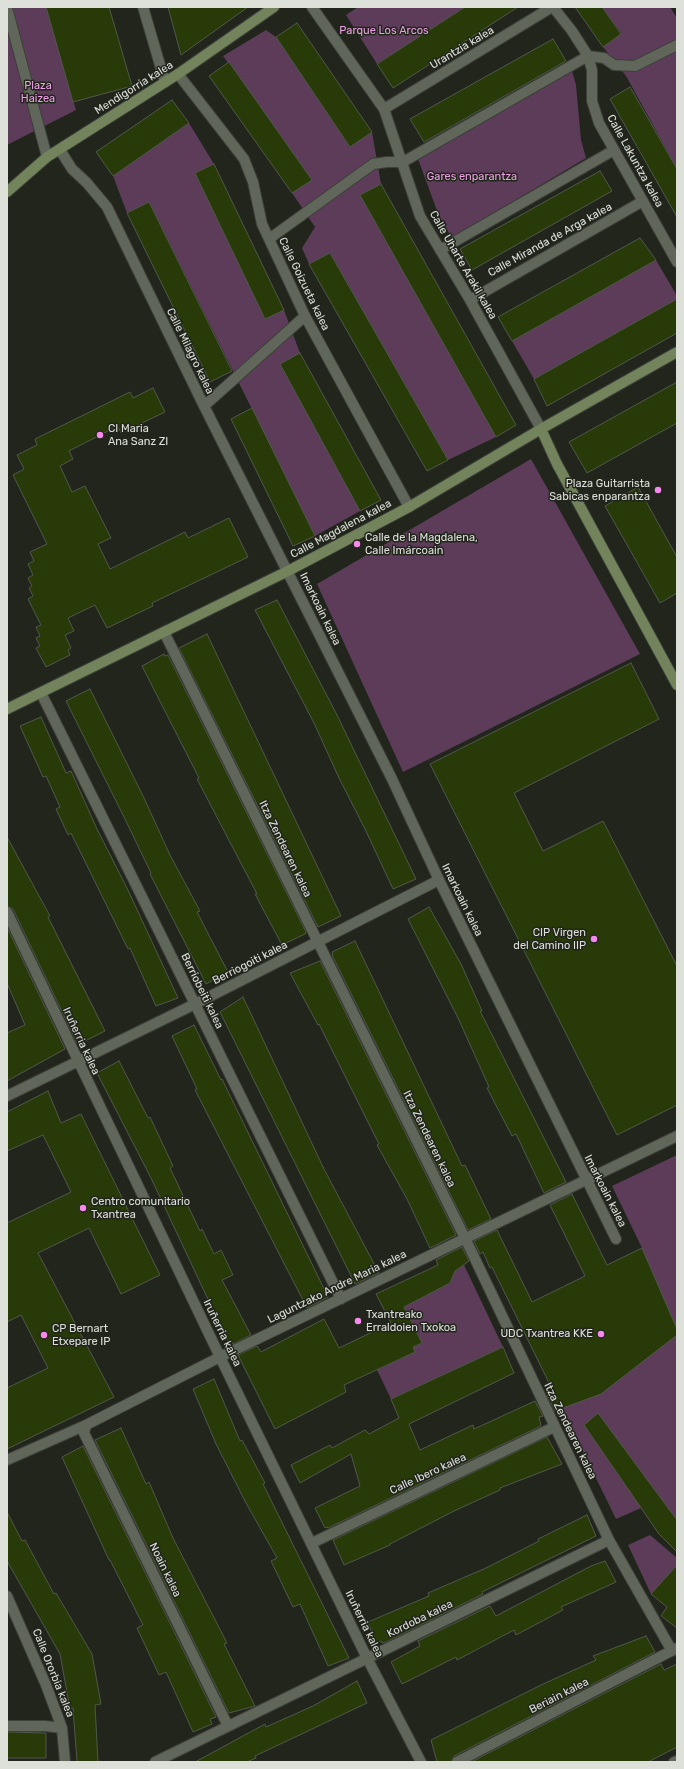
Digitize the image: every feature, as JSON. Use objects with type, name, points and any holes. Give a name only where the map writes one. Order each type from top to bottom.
[{"type":"main road","name":"Mendigorria kalea","points":[[8,194],[47,157],[178,74],[274,7]]},
{"type":"main road","name":"Calle Magdalena kalea","points":[[7,709],[288,571],[408,507],[677,352]]},
{"type":"main road","points":[[541,429],[557,464],[677,685]]},
{"type":"street","points":[[143,7],[165,82]]},
{"type":"street","name":"Calle Uharte Arakil kalea","points":[[312,7],[384,109],[420,216],[470,300],[541,429]]},
{"type":"street","name":"Urantzia kalea","points":[[384,109],[552,7]]},
{"type":"street","name":"Calle Lakuntza kalea","points":[[552,7],[572,31],[588,56],[592,70],[592,101],[599,123],[677,262]]},
{"type":"street","points":[[7,8],[47,157]]},
{"type":"street","points":[[269,239],[373,164],[403,162],[588,56],[604,58],[614,65],[635,66],[677,45]]},
{"type":"street","name":"Calle Goizueta kalea","points":[[178,74],[244,159],[253,182],[262,224],[304,316],[408,507]]},
{"type":"street","name":"Calle Milagro kalea","points":[[60,150],[72,169],[107,207],[204,406],[288,571]]},
{"type":"street","points":[[440,250],[614,150]]},
{"type":"street","name":"Calle Miranda de Arga kalea","points":[[470,300],[643,201]]},
{"type":"street","points":[[204,406],[304,316]]},
{"type":"street","name":"Imarkoain kalea","points":[[288,571],[392,779],[439,880],[585,1180],[616,1240]]},
{"type":"street","name":"Itza Zendearen kalea","points":[[164,632],[466,1240],[609,1540],[675,1650]]},
{"type":"street","name":"Berriobeiti kalea","points":[[41,693],[341,1299]]},
{"type":"street","name":"Berriogoiti kalea","points":[[7,1096],[195,1004],[439,880]]},
{"type":"street","name":"Iruñerria kalea","points":[[7,912],[220,1357],[367,1658],[421,1762]]},
{"type":"street","name":"Laguntzako Andre Maria kalea","points":[[235,1357],[585,1180],[677,1136]]},
{"type":"street","name":"Laguntzako Andre Maria kalea","points":[[7,1460],[86,1425],[220,1357],[578,1188]]},
{"type":"street","name":"Noain kalea","points":[[86,1425],[84,1432],[228,1726]]},
{"type":"street","name":"Calle Ibero kalea","points":[[312,1543],[554,1427]]},
{"type":"street","name":"Kordoba kalea","points":[[155,1762],[609,1540]]},
{"type":"street","name":"Calle Ororbia kalea","points":[[7,1596],[46,1685],[62,1728],[65,1762]]},
{"type":"street","name":"Beriain kalea","points":[[458,1762],[675,1650]]},
{"type":"street","points":[[7,1726],[45,1726],[62,1728]]},
{"type":"green space","name":"Plaza Haizea","points":[[7,7],[46,7],[76,110],[7,145]]},
{"type":"green space","name":"Parque Los Arcos","points":[[358,7],[465,7],[377,64],[346,15]]},
{"type":"green space","points":[[602,7],[670,7],[677,18],[677,169],[626,76],[603,47],[621,33]]},
{"type":"green space","points":[[266,30],[276,37],[350,147],[372,132],[381,184],[360,195],[496,437],[448,460],[330,253],[309,264],[302,248],[315,227],[292,193],[311,179],[223,56]]},
{"type":"green space","name":"Gares enparantza","points":[[572,71],[576,85],[581,140],[586,158],[452,238],[439,216],[418,159]]},
{"type":"green space","points":[[189,123],[214,164],[195,173],[265,319],[284,310],[300,353],[280,364],[360,511],[315,536],[149,202],[127,213],[113,176]]},
{"type":"green space","points":[[656,260],[677,296],[677,299],[534,379],[512,341]]},
{"type":"green space","points":[[531,459],[640,654],[403,772],[317,584]]},
{"type":"green space","name":"UDC Txantrea KKE","points":[[677,1155],[677,1552],[659,1534],[641,1508],[616,1519],[514,1311],[642,1248],[612,1186]]},
{"type":"green space","points":[[464,1265],[503,1347],[391,1399],[377,1370],[415,1352],[413,1347],[422,1343],[404,1307],[450,1283],[455,1271]]},
{"type":"green space","points":[[650,1535],[677,1558],[677,1565],[651,1594],[628,1545]]},
{"type":"building","points":[[46,7],[109,7],[132,86],[73,102]]},
{"type":"building","points":[[168,7],[248,7],[181,55]]},
{"type":"building","points":[[465,7],[518,7],[393,88],[377,64]]},
{"type":"building","points":[[575,7],[602,7],[621,34],[603,47]]},
{"type":"building","points":[[297,23],[372,132],[350,147],[276,37]]},
{"type":"building","points":[[553,39],[566,61],[424,142],[410,119]]},
{"type":"building","points":[[229,62],[312,180],[292,193],[209,76]]},
{"type":"building","points":[[630,87],[677,169],[677,217],[610,99]]},
{"type":"building","points":[[172,100],[189,123],[113,176],[96,152]]},
{"type":"building","points":[[214,164],[284,310],[265,319],[195,173]]},
{"type":"building","points":[[600,171],[612,191],[472,270],[460,249]]},
{"type":"building","points":[[381,184],[516,425],[496,437],[360,195]]},
{"type":"building","points":[[149,202],[232,371],[210,382],[127,213]]},
{"type":"building","points":[[640,238],[656,260],[512,341],[498,317]]},
{"type":"building","points":[[330,253],[448,460],[427,471],[309,264]]},
{"type":"building","points":[[677,299],[677,333],[547,406],[534,379]]},
{"type":"building","points":[[300,353],[381,500],[360,511],[280,364]]},
{"type":"building","points":[[677,382],[677,423],[587,473],[569,442]]},
{"type":"building","points":[[153,388],[165,412],[121,433],[118,426],[69,451],[73,459],[60,466],[72,492],[85,486],[111,538],[98,544],[110,569],[185,532],[188,538],[229,518],[248,557],[152,603],[153,606],[107,628],[95,605],[68,618],[74,631],[65,635],[71,648],[68,650],[70,655],[46,667],[36,648],[40,646],[36,638],[40,636],[36,627],[41,625],[28,599],[33,596],[29,588],[32,586],[28,578],[33,575],[28,564],[34,561],[30,552],[47,544],[13,475],[24,469],[17,455],[37,445],[35,439],[130,392],[133,398]]},
{"type":"building","points":[[252,408],[315,536],[293,546],[231,419]]},
{"type":"building","points":[[638,487],[677,557],[677,593],[660,603],[605,506]]},
{"type":"building","points":[[277,600],[336,713],[416,879],[393,889],[314,723],[255,610]]},
{"type":"building","points":[[207,634],[341,916],[318,927],[179,648]]},
{"type":"building","points":[[164,654],[165,656],[168,655],[306,932],[305,934],[282,945],[197,779],[199,778],[142,666]]},
{"type":"building","name":"CIP Virgen del Camino IIP","points":[[631,663],[659,719],[514,793],[543,851],[603,821],[677,966],[677,1105],[617,1135],[430,764]]},
{"type":"building","points":[[90,689],[144,798],[170,855],[200,911],[197,912],[228,972],[206,984],[150,874],[151,873],[124,817],[66,701]]},
{"type":"building","points":[[41,717],[66,773],[71,771],[97,829],[127,888],[178,998],[156,1006],[130,948],[128,949],[71,833],[68,835],[56,809],[60,807],[46,776],[43,777],[20,726]]},
{"type":"building","points":[[7,837],[50,916],[48,917],[105,1031],[83,1042],[82,1040],[77,1043],[13,909],[7,906]]},
{"type":"building","points":[[429,907],[461,964],[482,1011],[480,1011],[566,1182],[544,1193],[516,1134],[512,1136],[487,1088],[489,1087],[459,1020],[408,919]]},
{"type":"building","points":[[7,927],[65,1049],[7,1081],[7,1033],[25,1025],[7,983]]},
{"type":"building","points":[[355,941],[462,1166],[465,1165],[491,1219],[468,1230],[332,955],[332,952]]},
{"type":"building","points":[[320,961],[456,1235],[430,1248],[407,1199],[377,1145],[379,1144],[319,1024],[318,1025],[290,973]]},
{"type":"building","points":[[243,997],[324,1169],[379,1273],[355,1284],[220,1012]]},
{"type":"building","points":[[194,1025],[221,1080],[222,1079],[328,1297],[307,1308],[195,1090],[197,1089],[172,1036]]},
{"type":"building","points":[[119,1061],[148,1118],[150,1117],[173,1166],[170,1168],[200,1231],[202,1229],[214,1254],[221,1250],[233,1275],[222,1280],[251,1335],[233,1344],[232,1342],[229,1344],[151,1178],[97,1073]]},
{"type":"building","points":[[48,1091],[61,1123],[81,1114],[160,1275],[121,1294],[89,1228],[38,1253],[114,1397],[7,1449],[7,1388],[48,1368],[21,1315],[7,1322],[7,1223],[71,1192],[43,1135],[7,1151],[7,1112]]},
{"type":"building","points":[[572,1194],[607,1265],[642,1248],[677,1329],[677,1335],[601,1394],[555,1411],[547,1395],[554,1393],[492,1267],[490,1268],[483,1252],[480,1254],[474,1241],[497,1230],[532,1302],[585,1276],[550,1205]]},
{"type":"building","points":[[462,1247],[469,1261],[455,1271],[450,1283],[404,1307],[422,1343],[413,1347],[415,1352],[344,1385],[346,1392],[275,1429],[238,1355],[257,1346],[261,1352],[324,1319],[339,1348],[391,1323],[376,1294],[438,1265],[436,1260]]},
{"type":"building","points":[[503,1347],[514,1373],[409,1424],[420,1450],[473,1425],[474,1429],[535,1401],[543,1416],[539,1417],[541,1426],[328,1528],[325,1528],[315,1508],[360,1486],[351,1454],[300,1483],[291,1465],[330,1445],[332,1448],[365,1430],[369,1434],[399,1418],[391,1399]]},
{"type":"building","points":[[214,1379],[240,1441],[242,1440],[265,1483],[263,1484],[349,1658],[328,1666],[300,1604],[293,1607],[271,1561],[277,1558],[246,1503],[216,1444],[193,1389]]},
{"type":"building","points":[[598,1413],[677,1520],[677,1552],[659,1534],[584,1425]]},
{"type":"building","points":[[121,1428],[146,1484],[149,1482],[173,1538],[227,1643],[224,1644],[255,1706],[229,1713],[95,1440]]},
{"type":"building","points":[[547,1437],[562,1464],[500,1488],[500,1490],[454,1511],[390,1545],[344,1565],[333,1540]]},
{"type":"building","points":[[83,1446],[216,1717],[210,1719],[212,1724],[193,1732],[166,1672],[159,1675],[137,1628],[143,1625],[109,1560],[62,1457]]},
{"type":"building","points":[[7,1512],[22,1541],[25,1540],[54,1594],[56,1593],[92,1654],[101,1704],[95,1705],[98,1762],[77,1762],[73,1708],[70,1709],[60,1654],[7,1561]]},
{"type":"building","points":[[587,1515],[596,1536],[482,1592],[483,1594],[386,1642],[382,1643],[381,1641],[376,1643],[368,1622],[429,1596],[428,1593],[486,1568],[539,1541],[538,1539]]},
{"type":"building","points":[[605,1561],[616,1582],[561,1607],[563,1610],[516,1635],[514,1630],[457,1660],[456,1657],[402,1684],[391,1662],[420,1646],[418,1641],[490,1606],[496,1616],[591,1566]]},
{"type":"building","points":[[677,1565],[677,1628],[661,1616],[667,1607],[651,1594]]},
{"type":"building","points":[[646,1636],[655,1652],[454,1756],[451,1762],[437,1762],[431,1740],[541,1685],[596,1660],[593,1656]]},
{"type":"building","points":[[661,1664],[664,1670],[677,1664],[677,1747],[648,1762],[471,1762]]},
{"type":"building","points":[[357,1681],[367,1703],[255,1756],[256,1758],[247,1762],[195,1762],[265,1724],[266,1727],[313,1706]]},
{"type":"building","points":[[7,1732],[46,1733],[46,1758],[7,1758]]},
{"type":"place","name":"CI Maria Ana Sanz ZI","points":[[100,435]]},
{"type":"place","name":"Plaza Guitarrista Sabicas enparantza","points":[[658,490]]},
{"type":"place","name":"Calle de la Magdalena, Calle Imárcoain","points":[[357,544]]},
{"type":"place","name":"CIP Virgen del Camino IIP","points":[[594,939]]},
{"type":"place","name":"Centro comunitario Txantrea","points":[[83,1208]]},
{"type":"place","name":"Txantreako Erraldoien Txokoa","points":[[358,1321]]},
{"type":"place","name":"UDC Txantrea KKE","points":[[601,1334]]},
{"type":"place","name":"CP Bernart Etxepare IP","points":[[44,1335]]}]
